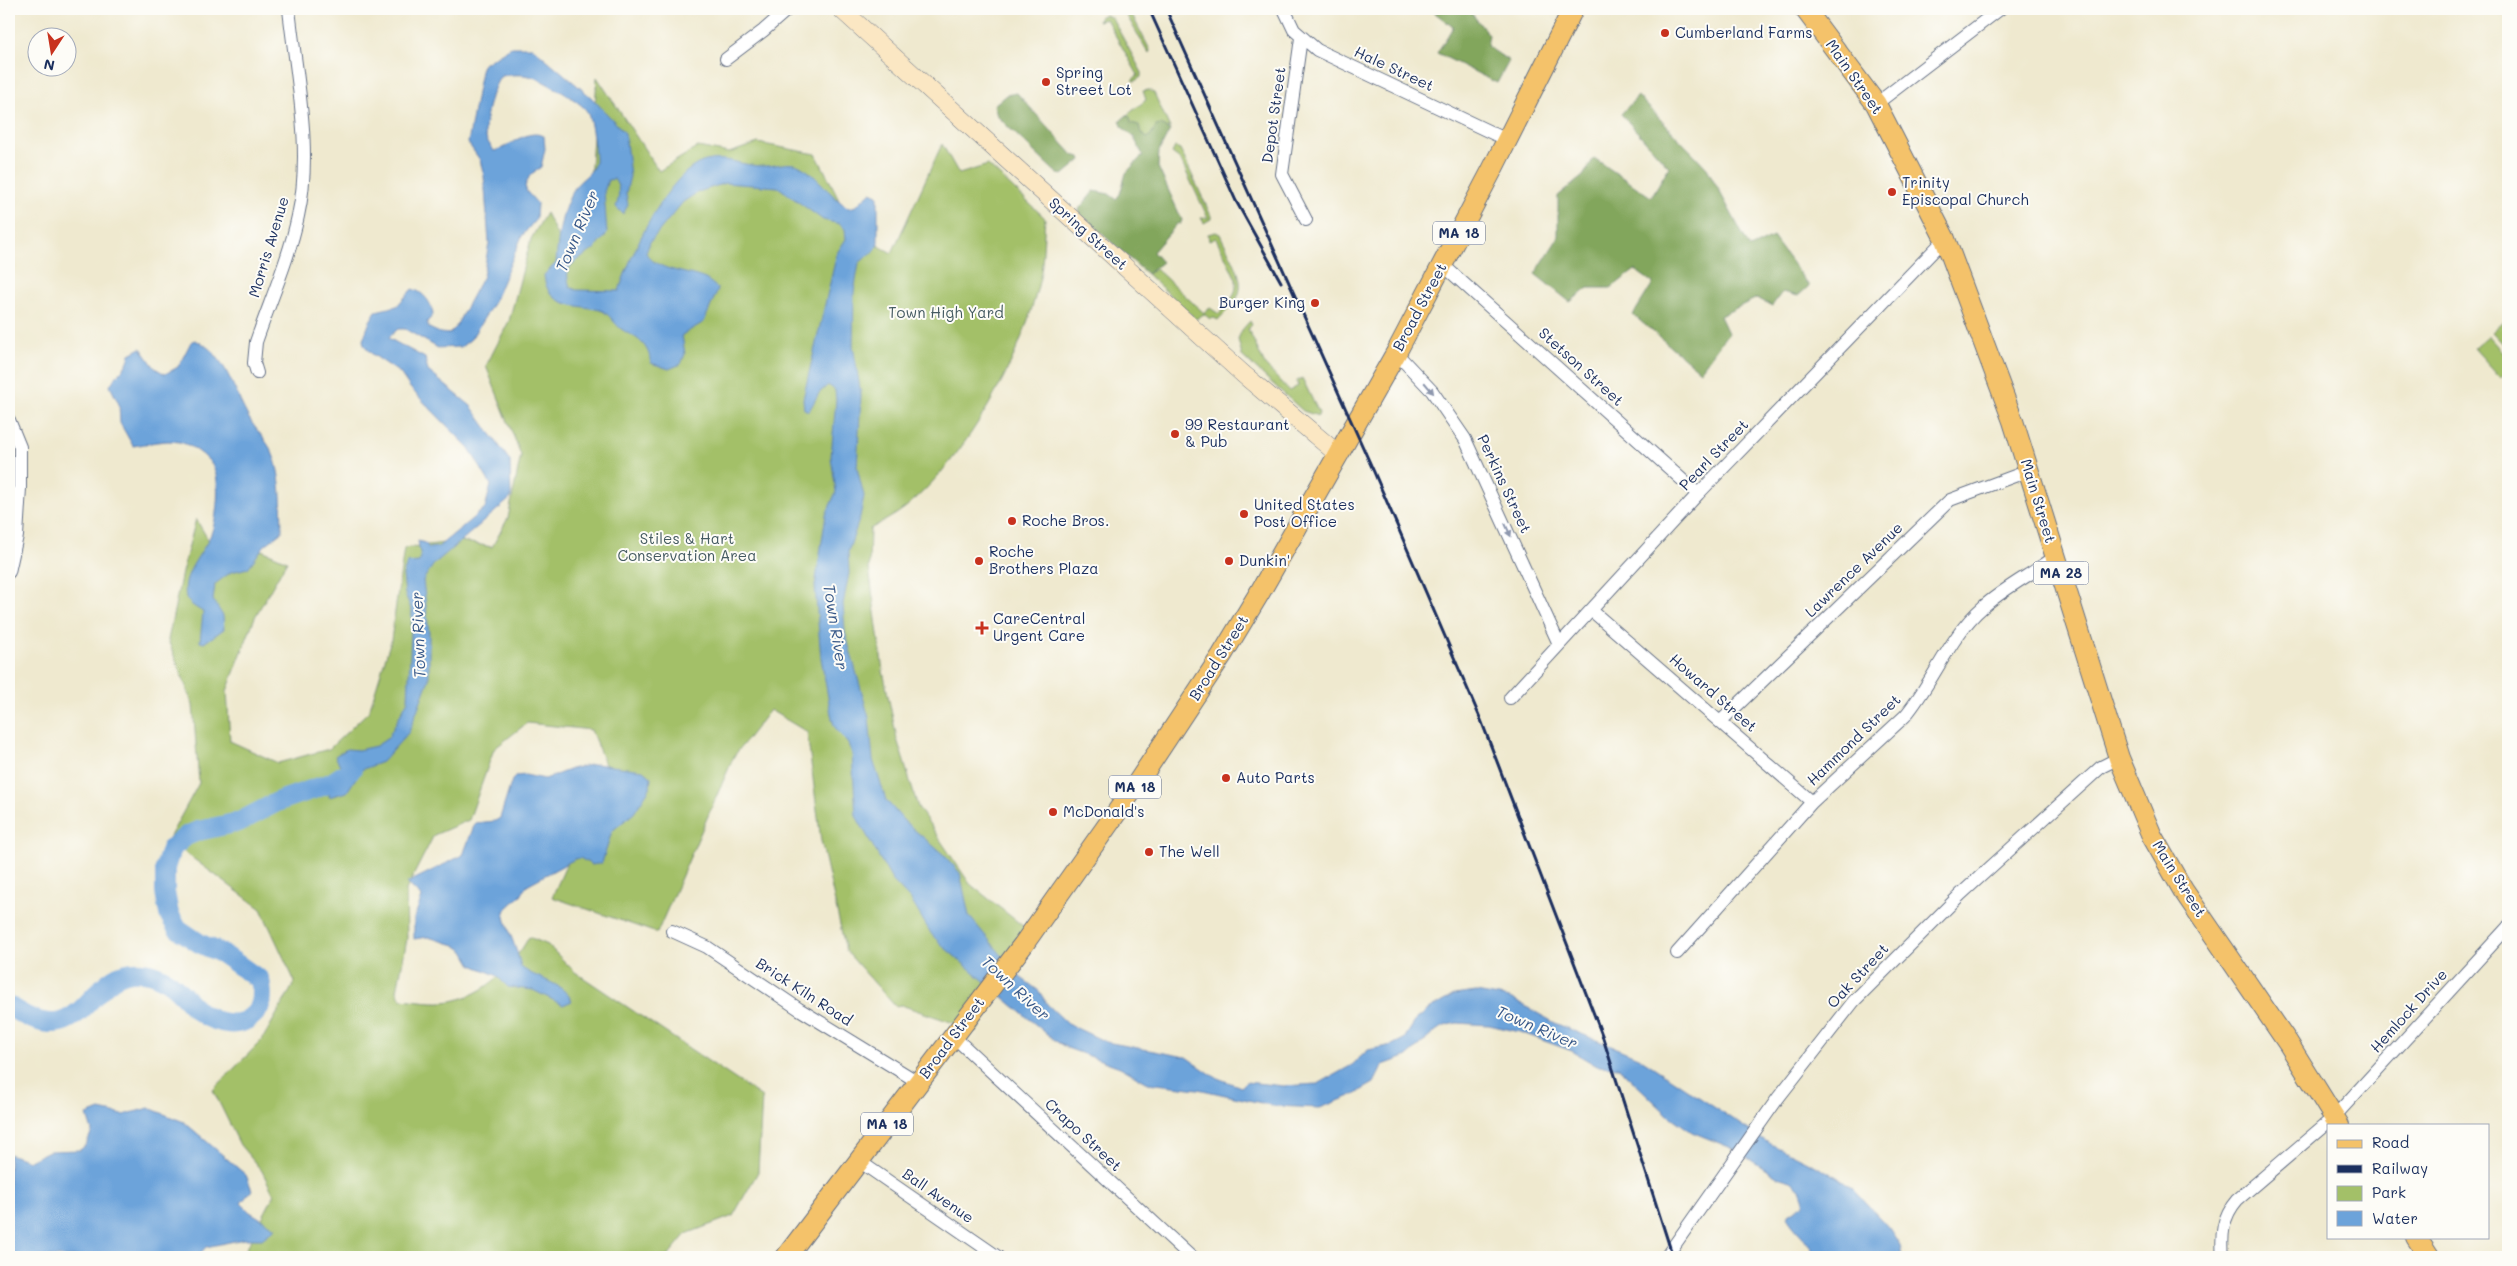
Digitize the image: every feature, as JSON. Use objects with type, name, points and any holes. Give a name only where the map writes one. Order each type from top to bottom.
[{"type":"main road","name":"Broad Street","points":[[786,1257],[1017,954],[1195,698],[1260,592],[1396,353],[1573,9]]},
{"type":"main road","name":"Main Street","points":[[1805,9],[1876,104],[1945,239],[2013,421],[2119,758],[2152,836],[2182,890],[2288,1043],[2337,1121]]},
{"type":"main road","points":[[2417,1238],[2430,1257]]},
{"type":"street","name":"Morris Avenue","points":[[256,373],[254,358],[256,342],[296,226],[304,174],[304,146],[290,9]]},
{"type":"street","points":[[726,59],[788,9]]},
{"type":"street","name":"Spring Street","points":[[841,9],[1250,380],[1339,455]]},
{"type":"street","name":"Hale Street","points":[[1284,9],[1294,30],[1302,38],[1333,59],[1507,140]]},
{"type":"street","points":[[1876,104],[1996,10]]},
{"type":"street","name":"Depot Street","points":[[1302,38],[1282,174],[1306,220]]},
{"type":"street","name":"Pearl Street","points":[[1510,698],[1698,494],[1945,239]]},
{"type":"street","name":"Stetson Street","points":[[1443,264],[1698,494]]},
{"type":"street","name":"Perkins Street","points":[[1396,353],[1432,391],[1465,438],[1559,644]]},
{"type":"street","points":[[9,420],[20,447],[20,488],[17,536],[9,572]]},
{"type":"street","name":"Lawrence Avenue","points":[[1721,721],[1950,500],[2028,471]]},
{"type":"street","name":"Hammond Street","points":[[1677,953],[1812,802],[1909,711],[1962,632],[1982,608],[2055,557]]},
{"type":"street","name":"Howard Street","points":[[1591,610],[1812,802]]},
{"type":"street","name":"Oak Street","points":[[1666,1257],[1817,1046],[1854,1002],[1961,894],[2101,768],[2119,758]]},
{"type":"street","name":"Hemlock Drive","points":[[2337,1121],[2508,927]]},
{"type":"street","name":"Brick Kiln Road","points":[[672,931],[707,947],[820,1022],[918,1082]]},
{"type":"street","name":"Crapo Street","points":[[953,1036],[1183,1255]]},
{"type":"street","name":"Hemlock Drive","points":[[2223,1257],[2222,1229],[2230,1208],[2327,1129]]},
{"type":"street","name":"Ball Avenue","points":[[859,1161],[998,1257]]},
{"type":"green space","points":[[1123,9],[1129,9],[1150,50],[1149,54]]},
{"type":"green space","points":[[1430,9],[1468,9],[1489,35],[1487,46],[1509,61],[1497,83],[1437,53],[1453,27]]},
{"type":"green space","points":[[1105,15],[1112,18],[1141,71],[1141,77],[1135,81],[1132,80],[1138,75],[1106,19],[1098,21],[1100,16]]},
{"type":"green space","name":"Stiles & Hart Conservation Area","points":[[597,77],[659,171],[698,147],[729,153],[758,143],[816,154],[835,191],[851,231],[892,253],[942,144],[959,174],[988,165],[1045,218],[1038,286],[1030,315],[1004,376],[970,435],[950,462],[906,507],[870,529],[869,568],[883,671],[897,739],[918,807],[970,884],[1033,934],[977,1031],[901,1005],[895,1006],[846,951],[821,841],[807,732],[770,710],[734,756],[657,933],[552,897],[581,832],[613,784],[591,730],[527,723],[494,749],[469,820],[434,835],[406,890],[407,939],[397,991],[401,999],[439,1002],[464,998],[476,993],[497,978],[515,959],[529,937],[548,945],[575,972],[762,1097],[758,1172],[733,1216],[686,1234],[667,1257],[242,1257],[274,1195],[262,1171],[240,1145],[213,1090],[262,1040],[295,982],[261,909],[168,840],[199,783],[193,705],[168,640],[182,572],[196,519],[226,570],[262,550],[287,561],[255,617],[227,691],[230,741],[278,763],[329,749],[369,711],[391,640],[404,548],[460,541],[492,547],[508,518],[521,455],[486,366],[509,321],[531,239],[546,213],[559,239],[589,196]]},
{"type":"green space","points":[[1149,90],[1154,93],[1170,128],[1167,127],[1147,138],[1140,133],[1135,124],[1131,123],[1127,115],[1146,100],[1143,91]]},
{"type":"green space","points":[[1017,93],[1073,155],[1080,157],[1081,160],[1063,175],[1058,174],[1052,169],[997,116],[994,105],[1006,95]]},
{"type":"green space","points":[[1638,96],[1707,168],[1750,248],[1773,237],[1809,286],[1798,296],[1782,292],[1772,306],[1757,298],[1720,316],[1728,333],[1700,371],[1633,315],[1653,283],[1635,270],[1611,288],[1588,288],[1570,302],[1535,274],[1558,238],[1558,196],[1583,176],[1594,158],[1651,197],[1669,167],[1621,114]]},
{"type":"green space","points":[[1127,115],[1130,117],[1131,123],[1139,125],[1141,133],[1147,138],[1156,126],[1161,125],[1170,130],[1159,151],[1158,167],[1182,220],[1180,225],[1178,223],[1153,252],[1162,262],[1147,274],[1080,214],[1079,209],[1094,191],[1109,194],[1116,199],[1120,194],[1126,173],[1143,155],[1133,136],[1123,128],[1120,121]]},
{"type":"green space","points":[[1175,147],[1180,149],[1211,216],[1211,219],[1204,223],[1201,218],[1208,218],[1180,159],[1172,153]]},
{"type":"green space","points":[[1216,232],[1220,234],[1235,265],[1240,281],[1240,289],[1234,303],[1218,320],[1210,319],[1204,314],[1196,319],[1147,274],[1156,269],[1204,313],[1210,308],[1219,314],[1236,290],[1236,279],[1216,238],[1209,241],[1208,234]]},
{"type":"green space","points":[[2506,319],[2508,322],[2508,349],[2492,332]]},
{"type":"green space","points":[[1250,321],[1252,325],[1248,329],[1265,365],[1289,391],[1298,386],[1297,381],[1302,378],[1319,413],[1318,416],[1303,411],[1242,356],[1238,339],[1242,330]]},
{"type":"green space","points":[[2488,336],[2508,358],[2508,371],[2501,378],[2474,348]]},
{"type":"water","points":[[511,47],[532,47],[592,98],[625,133],[630,176],[626,193],[628,205],[623,214],[616,207],[619,196],[618,186],[614,179],[608,180],[604,192],[607,234],[594,249],[570,267],[568,279],[570,287],[576,290],[619,291],[632,257],[652,216],[678,180],[692,168],[706,161],[727,160],[762,166],[796,164],[807,170],[849,208],[856,206],[871,192],[878,195],[878,244],[875,250],[859,263],[854,292],[853,346],[861,395],[857,468],[864,496],[860,517],[848,552],[849,573],[843,604],[845,632],[869,718],[873,760],[886,800],[904,821],[944,855],[960,873],[969,916],[1020,977],[1039,991],[1047,1004],[1068,1024],[1106,1042],[1186,1057],[1215,1077],[1241,1087],[1246,1082],[1284,1086],[1318,1084],[1352,1065],[1368,1050],[1392,1045],[1404,1039],[1416,1020],[1428,1010],[1454,995],[1476,992],[1510,998],[1557,1024],[1638,1057],[1767,1142],[1837,1177],[1854,1190],[1889,1228],[1900,1245],[1902,1257],[1815,1257],[1810,1246],[1787,1217],[1805,1203],[1800,1189],[1791,1181],[1777,1177],[1734,1149],[1692,1132],[1668,1115],[1618,1067],[1597,1066],[1572,1051],[1520,1032],[1489,1025],[1457,1023],[1447,1025],[1437,1030],[1408,1056],[1383,1065],[1374,1083],[1353,1095],[1320,1108],[1275,1106],[1198,1089],[1148,1083],[1120,1067],[1067,1048],[1054,1040],[945,948],[932,935],[911,900],[892,880],[856,816],[852,753],[848,744],[834,726],[821,658],[815,586],[826,515],[836,492],[831,457],[836,400],[835,390],[828,385],[819,393],[809,411],[804,409],[803,399],[837,253],[846,239],[845,229],[840,224],[823,220],[778,187],[725,183],[698,192],[683,202],[650,242],[646,253],[657,264],[672,270],[698,276],[712,283],[718,289],[704,322],[682,335],[685,354],[681,364],[669,369],[651,363],[646,348],[642,343],[620,328],[606,313],[600,310],[564,303],[551,294],[546,286],[544,275],[556,263],[559,233],[567,204],[576,186],[594,166],[595,151],[586,110],[562,92],[533,77],[520,75],[501,76],[494,88],[487,111],[485,135],[494,151],[531,134],[544,136],[545,149],[541,167],[530,175],[525,186],[527,192],[537,203],[536,219],[522,236],[494,302],[471,339],[461,347],[438,348],[405,329],[398,329],[389,337],[425,358],[428,371],[471,406],[510,461],[511,498],[434,564],[423,580],[429,633],[429,679],[409,732],[382,762],[361,770],[347,792],[329,797],[331,783],[340,765],[335,756],[347,749],[358,750],[376,746],[388,738],[408,700],[412,611],[405,594],[403,575],[407,563],[419,562],[421,558],[418,541],[425,543],[429,548],[438,547],[485,508],[491,485],[469,448],[411,389],[400,373],[372,354],[364,345],[363,340],[376,311],[397,306],[412,289],[424,295],[431,306],[433,315],[427,322],[429,328],[440,333],[449,334],[455,328],[483,276],[489,243],[484,176],[480,160],[468,143],[482,65]]},
{"type":"water","points":[[195,340],[206,346],[222,364],[244,410],[265,440],[276,461],[280,481],[282,532],[264,546],[248,568],[231,572],[215,584],[213,600],[223,616],[224,629],[204,643],[200,642],[203,612],[189,602],[186,597],[185,588],[190,572],[213,527],[217,500],[217,481],[213,466],[207,458],[183,443],[168,441],[133,446],[120,423],[119,404],[110,386],[127,363],[130,354],[141,348],[155,368],[165,374],[178,367],[191,342]]},
{"type":"water","points":[[596,764],[643,770],[651,777],[650,788],[634,813],[612,831],[602,863],[592,865],[580,858],[575,859],[527,885],[521,895],[504,911],[521,967],[562,989],[572,1001],[563,1005],[533,990],[508,987],[496,975],[472,965],[464,951],[455,945],[428,937],[414,939],[414,918],[422,897],[407,883],[463,855],[475,823],[495,821],[500,818],[512,780],[516,776],[525,775],[545,779],[574,768]]},
{"type":"water","points":[[149,1108],[184,1122],[246,1175],[252,1190],[241,1203],[250,1212],[276,1228],[262,1239],[244,1239],[206,1247],[197,1257],[9,1257],[9,1154],[29,1161],[49,1151],[80,1150],[86,1145],[92,1131],[87,1115],[100,1110],[123,1115]]},
{"type":"waterway","name":"Town River","points":[[9,1006],[35,1020],[55,1023],[71,1018],[109,982],[124,974],[143,972],[166,980],[195,1008],[214,1020],[238,1023],[251,1017],[258,1009],[262,1000],[260,980],[223,954],[199,943],[177,928],[169,914],[165,892],[165,868],[171,849],[186,836],[198,831],[239,822],[279,801],[331,783],[352,769]]},
{"type":"railway","points":[[1149,9],[1236,201],[1281,282]]},
{"type":"railway","points":[[1166,9],[1374,472],[1481,720],[1602,1035],[1673,1257]]},
{"type":"place","name":"Cumberland Farms","points":[[1665,33]]},
{"type":"place","name":"Spring Street Lot","points":[[1046,82]]},
{"type":"place","name":"Trinity Episcopal Church","points":[[1892,192]]},
{"type":"place","name":"Burger King","points":[[1315,303]]},
{"type":"place","name":"99 Restaurant & Pub","points":[[1175,434]]},
{"type":"place","name":"United States Post Office","points":[[1244,514]]},
{"type":"place","name":"Roche Bros.","points":[[1012,521]]},
{"type":"place","name":"Roche Brothers Plaza","points":[[979,561]]},
{"type":"place","name":"Dunkin'","points":[[1229,561]]},
{"type":"place","name":"CareCentral Urgent Care","points":[[982,628]]},
{"type":"place","name":"Auto Parts","points":[[1226,778]]},
{"type":"place","name":"McDonald's","points":[[1053,812]]},
{"type":"place","name":"The Well","points":[[1149,852]]},
{"type":"park label","name":"Town High Yard","points":[[946,313]]}]
